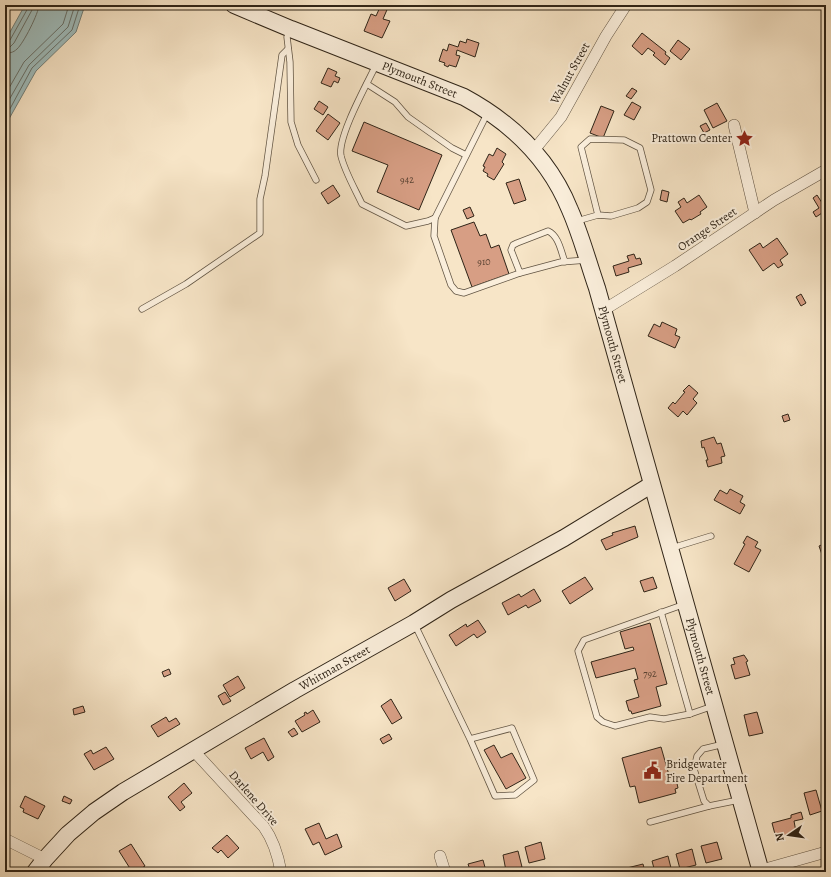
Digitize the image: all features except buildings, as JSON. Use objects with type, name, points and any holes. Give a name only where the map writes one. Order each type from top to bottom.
[{"type":"main road","name":"Plymouth Street","points":[[234,5],[464,97],[488,110],[510,126],[534,150],[558,186],[571,210],[602,311],[741,800],[759,872]]},
{"type":"main road","name":"Whitman Street","points":[[35,872],[68,834],[94,812],[129,788],[295,690],[414,623],[451,600],[576,532],[651,485]]},
{"type":"street","name":"Walnut Street","points":[[534,150],[561,117],[606,36],[626,5]]},
{"type":"street","points":[[734,125],[755,213]]},
{"type":"street","name":"Orange Street","points":[[602,311],[675,266],[793,188],[826,170]]},
{"type":"street","name":"Darlene Drive","points":[[193,750],[264,827],[276,847],[281,872]]},
{"type":"street","points":[[5,839],[45,859]]},
{"type":"street","points":[[759,872],[826,852]]},
{"type":"street","points":[[440,856],[445,872]]},
{"type":"lane","points":[[291,29],[287,37],[290,62],[291,122],[298,145],[316,180]]},
{"type":"lane","points":[[142,309],[186,284],[260,233],[260,200],[282,55],[288,50]]},
{"type":"lane","points":[[377,62],[347,127],[341,144],[341,155],[343,161],[362,204],[406,226],[435,218]]},
{"type":"lane","points":[[367,84],[395,102],[408,117],[452,148],[466,155]]},
{"type":"lane","points":[[488,110],[435,218],[434,236],[451,285],[456,291],[464,294],[520,274],[565,262],[587,260]]},
{"type":"lane","points":[[574,222],[598,215],[611,216],[638,208],[647,202],[650,190],[640,148],[624,140],[590,139],[581,147],[598,215]]},
{"type":"lane","points":[[520,274],[511,250],[513,245],[548,231],[553,233],[556,238],[565,262]]},
{"type":"lane","points":[[669,549],[711,536]]},
{"type":"lane","points":[[685,604],[584,640],[578,651],[597,717],[604,722],[615,726],[650,718],[664,719],[690,714],[714,705]]},
{"type":"lane","points":[[661,612],[690,714]]},
{"type":"lane","points":[[414,623],[470,739],[495,796],[515,795],[534,780],[512,728],[470,739]]},
{"type":"lane","points":[[709,806],[704,801],[694,769],[697,756],[704,749],[725,744]]},
{"type":"lane","points":[[650,822],[709,806],[741,800]]},
{"type":"water","points":[[25,5],[85,5],[76,32],[36,71],[5,126],[5,41]]},
{"type":"place","name":"Prattown Center","points":[[745,138]]},
{"type":"place","name":"Bridgewater Fire Department","points":[[653,771]]}]
